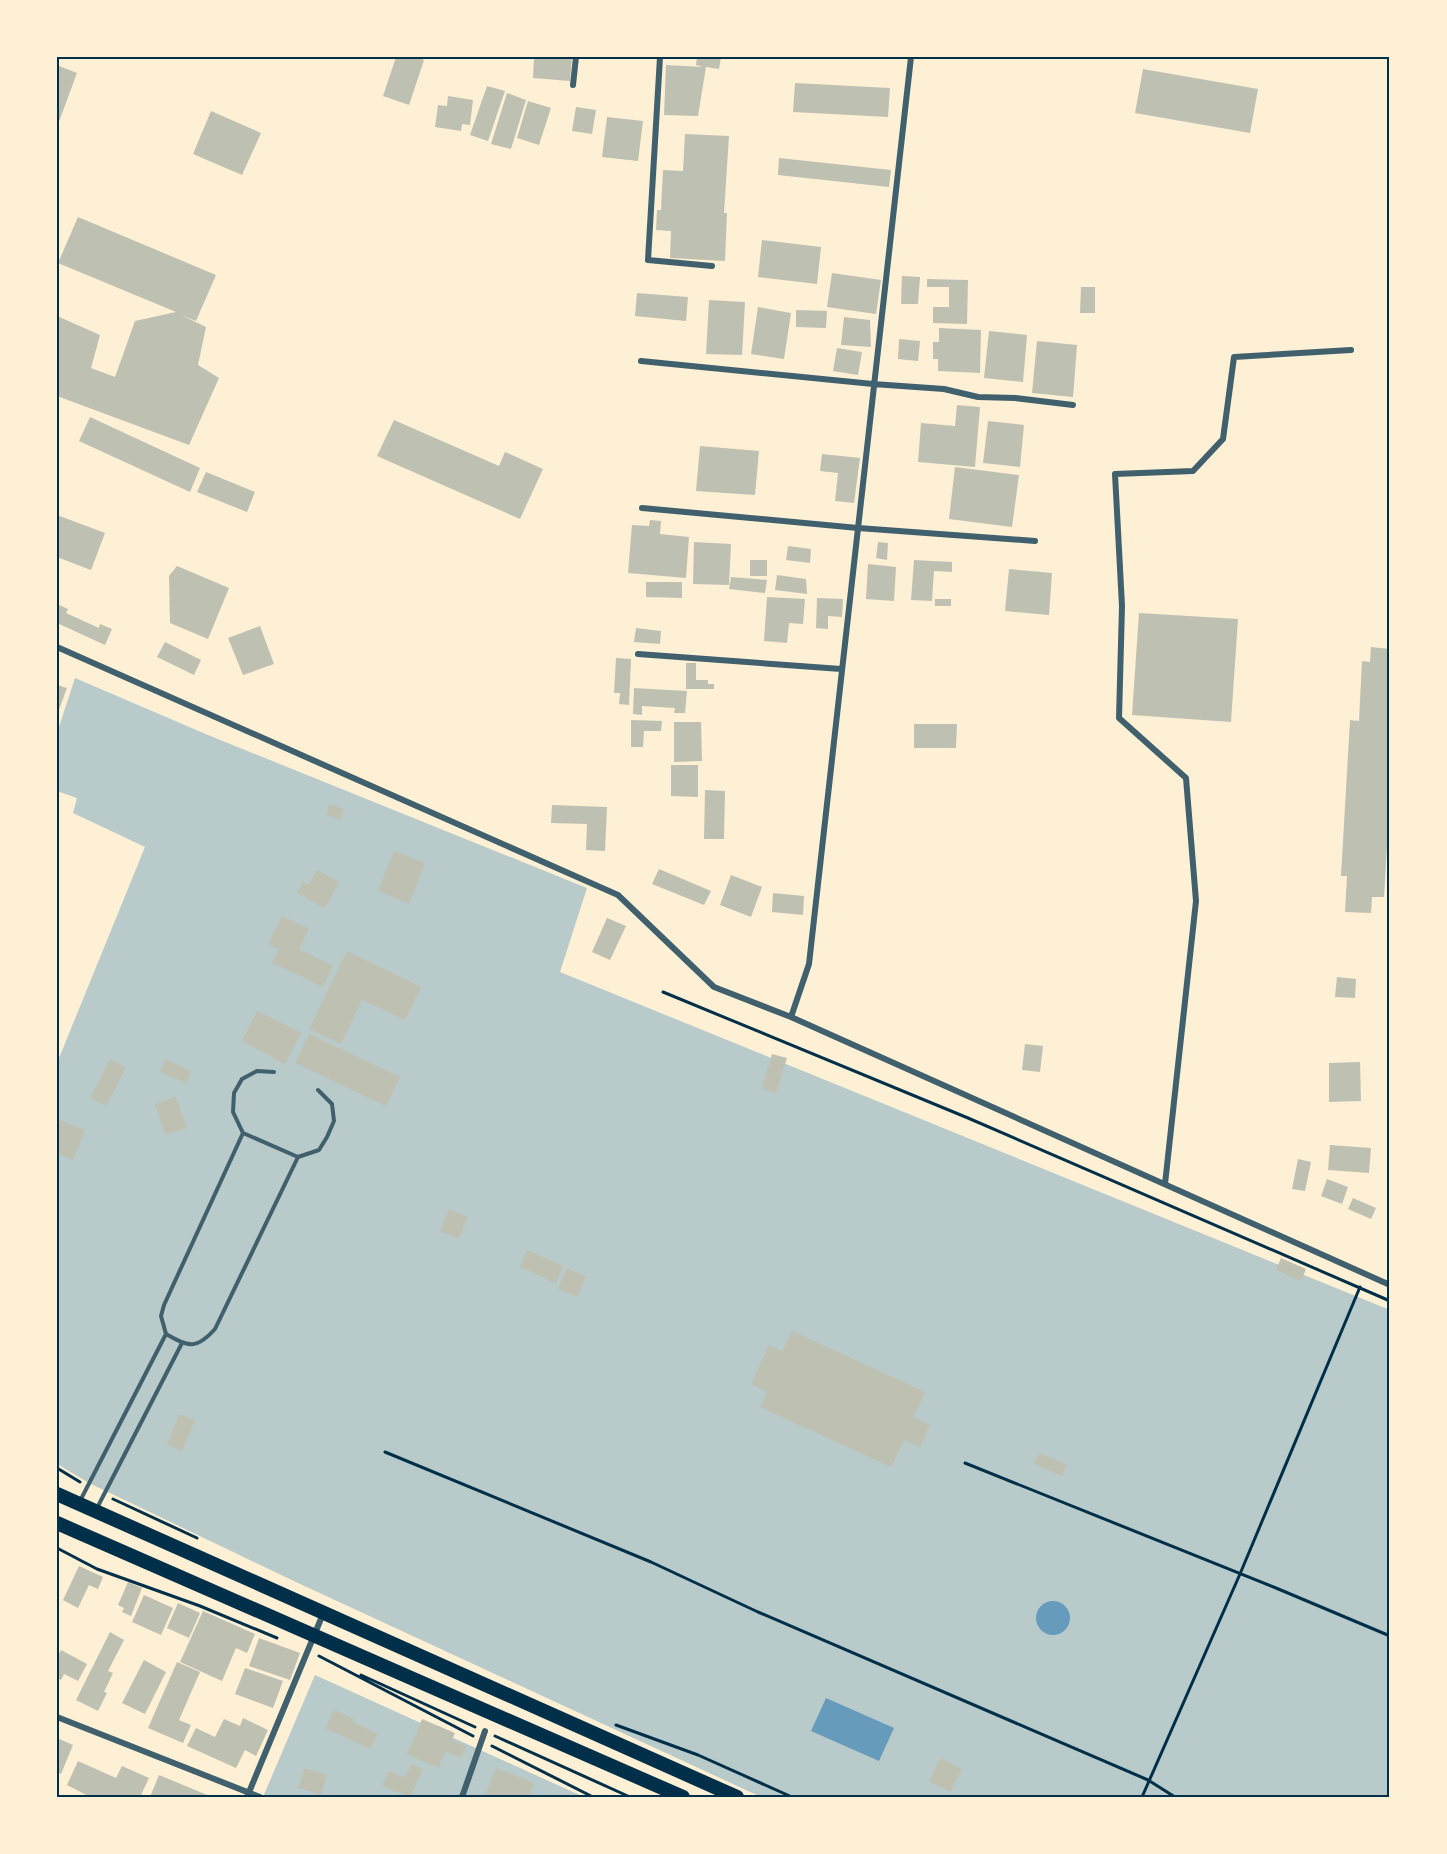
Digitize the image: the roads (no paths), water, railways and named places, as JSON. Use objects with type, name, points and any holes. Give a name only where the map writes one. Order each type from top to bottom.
[{"type":"highway","points":[[57,1494],[737,1797]]},
{"type":"highway","points":[[57,1523],[683,1797]]},
{"type":"street","points":[[573,85],[576,57]]},
{"type":"street","points":[[660,57],[648,260],[712,266]]},
{"type":"street","points":[[791,1017],[809,964],[911,57]]},
{"type":"street","points":[[1165,1185],[1196,901],[1186,777],[1119,718],[1122,606],[1115,474],[1193,471],[1223,439],[1234,357],[1351,350]]},
{"type":"street","points":[[641,360],[944,389],[978,396],[1073,405]]},
{"type":"street","points":[[642,508],[858,528],[1035,541]]},
{"type":"street","points":[[57,647],[618,895],[714,987],[791,1017],[1390,1285]]},
{"type":"street","points":[[638,654],[841,669]]},
{"type":"street","points":[[248,1795],[323,1614]]},
{"type":"street","points":[[57,1718],[248,1795],[260,1797]]},
{"type":"street","points":[[462,1797],[485,1731]]},
{"type":"lane","points":[[274,1072],[257,1071],[242,1079],[234,1093],[234,1112],[243,1133],[298,1157],[319,1150],[334,1120],[332,1104],[318,1090]]},
{"type":"lane","points":[[78,1504],[166,1334],[161,1316],[164,1305],[243,1133]]},
{"type":"lane","points":[[166,1334],[182,1343],[194,1344],[203,1342],[214,1329],[298,1157]]},
{"type":"lane","points":[[95,1512],[182,1343]]},
{"type":"water","points":[[1053,1601],[1065,1606],[1070,1618],[1065,1630],[1053,1635],[1041,1630],[1036,1618],[1041,1606]]},
{"type":"water","points":[[826,1698],[894,1728],[879,1761],[811,1731]]}]
